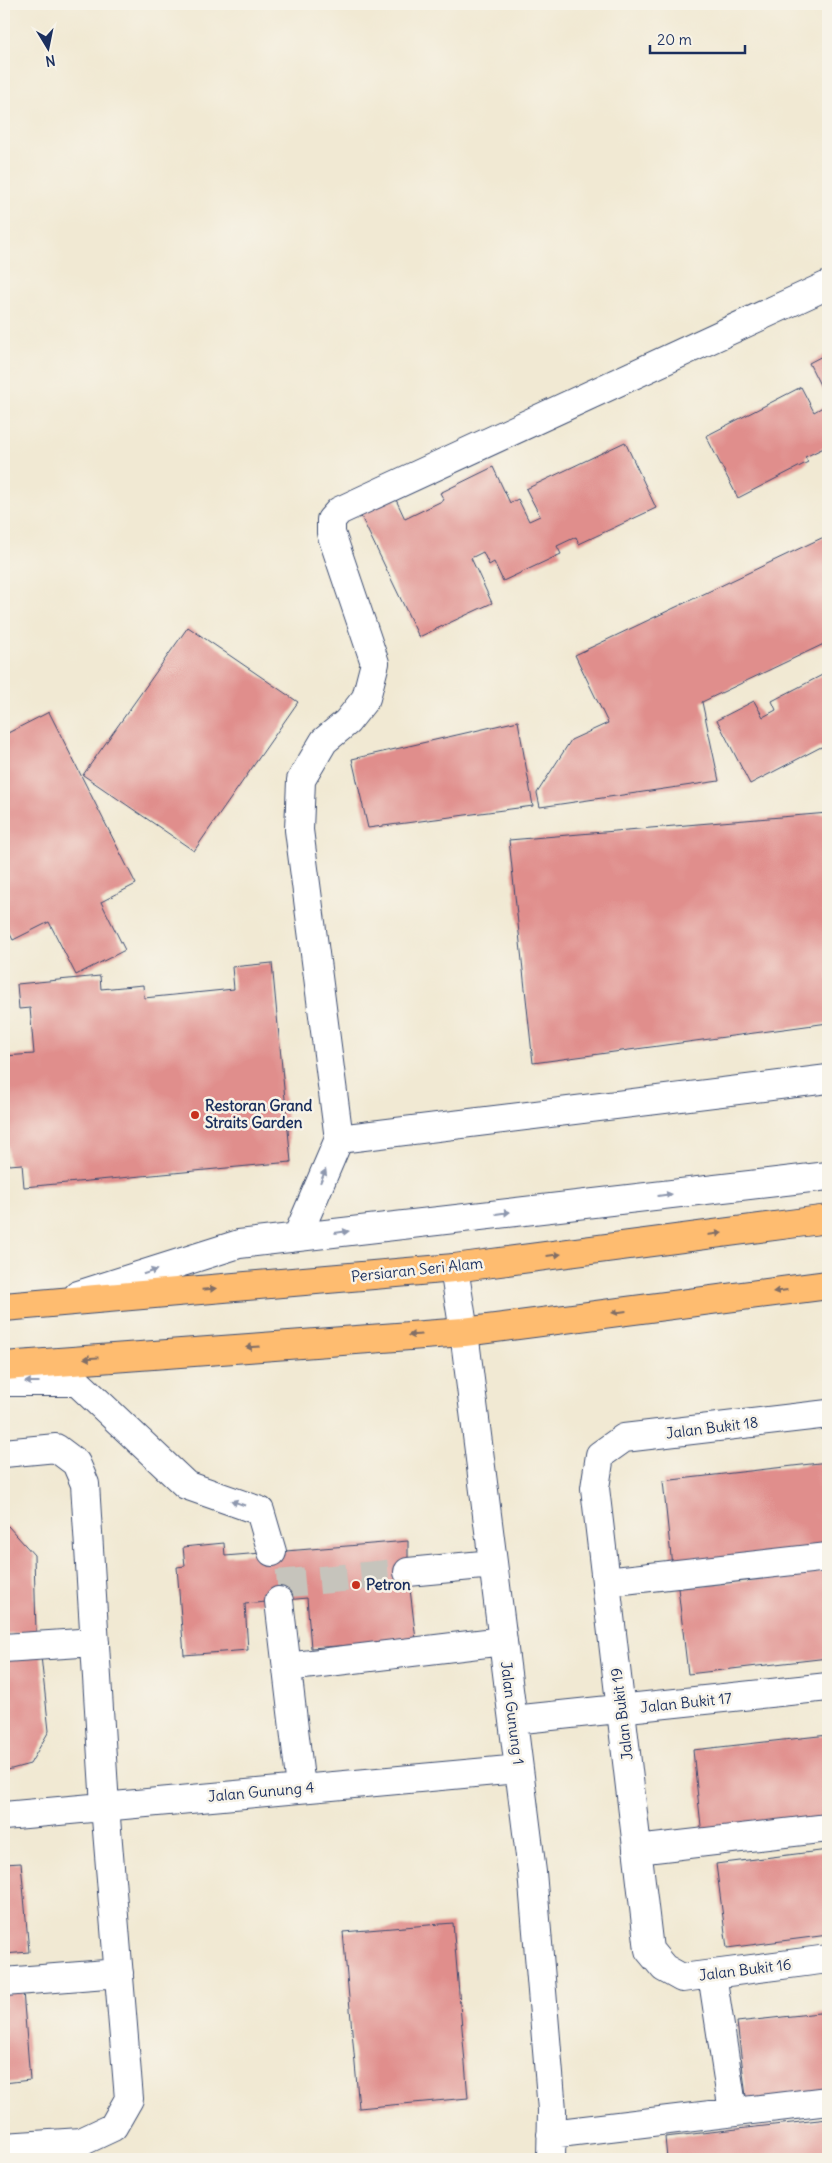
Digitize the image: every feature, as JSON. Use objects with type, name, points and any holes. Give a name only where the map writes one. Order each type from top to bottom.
[{"type":"main road","name":"Persiaran Seri Alam","points":[[4,1307],[454,1268],[828,1219]]},
{"type":"main road","points":[[4,1366],[464,1332],[828,1285]]},
{"type":"street","points":[[297,1237],[339,1139],[299,830],[301,780],[324,741],[347,722],[366,698],[375,663],[331,533],[331,520],[339,512],[828,285]]},
{"type":"street","points":[[339,1139],[828,1079]]},
{"type":"street","points":[[53,1303],[239,1244],[828,1176]]},
{"type":"street","name":"Jalan Gunung 1","points":[[454,1268],[464,1332],[533,1882],[552,2110],[551,2146]]},
{"type":"street","points":[[4,1382],[77,1382],[186,1485],[260,1511],[272,1552]]},
{"type":"street","name":"Jalan Bukit 18","points":[[600,1455],[624,1438],[828,1414]]},
{"type":"street","points":[[4,1453],[56,1448],[76,1463],[86,1484],[106,1806],[129,2099],[113,2127],[81,2142],[4,2147]]},
{"type":"street","name":"Jalan Bukit 19","points":[[600,1455],[595,1488],[649,1950],[664,1968]]},
{"type":"street","points":[[606,1582],[828,1557]]},
{"type":"street","points":[[408,1572],[493,1564]]},
{"type":"street","points":[[279,1601],[301,1788]]},
{"type":"street","points":[[287,1667],[503,1641]]},
{"type":"street","points":[[4,1648],[95,1642]]},
{"type":"street","name":"Jalan Bukit 17","points":[[513,1720],[828,1687]]},
{"type":"street","name":"Jalan Gunung 4","points":[[4,1816],[519,1769]]},
{"type":"street","points":[[637,1850],[828,1828]]},
{"type":"street","name":"Jalan Bukit 16","points":[[664,1968],[682,1978],[828,1960]]},
{"type":"street","points":[[4,1982],[119,1973]]},
{"type":"street","points":[[712,1974],[733,2112]]},
{"type":"street","points":[[551,2146],[733,2112],[828,2101]]},
{"type":"building","points":[[828,353],[828,401],[809,363]]},
{"type":"building","points":[[801,387],[814,412],[828,404],[828,452],[826,447],[805,457],[808,462],[738,498],[706,436]]},
{"type":"building","points":[[625,442],[656,508],[579,544],[576,537],[557,546],[561,554],[503,581],[494,562],[489,565],[483,552],[471,558],[492,603],[419,637],[356,506],[391,489],[405,519],[444,500],[440,493],[493,467],[510,503],[518,499],[529,521],[540,516],[526,489]]},
{"type":"building","points":[[828,535],[828,642],[702,702],[719,781],[540,807],[537,793],[571,740],[608,723],[575,655]]},
{"type":"building","points":[[188,627],[298,702],[194,851],[83,775]]},
{"type":"building","points":[[828,672],[828,747],[823,750],[821,747],[750,784],[717,720],[754,701],[763,717],[776,710],[772,701]]},
{"type":"building","points":[[49,712],[136,884],[101,902],[125,950],[76,975],[49,922],[13,940],[4,922],[4,735]]},
{"type":"building","points":[[518,721],[533,806],[368,828],[352,759]]},
{"type":"building","points":[[828,813],[828,1023],[533,1063],[509,840]]},
{"type":"building","points":[[272,963],[291,1162],[24,1187],[22,1164],[9,1165],[4,1112],[4,1056],[34,1054],[30,1008],[19,1009],[17,984],[100,976],[101,989],[143,985],[144,998],[234,989],[232,967]]},
{"type":"building","points":[[828,1462],[828,1549],[672,1566],[663,1481]]},
{"type":"building","points":[[4,1526],[8,1526],[34,1555],[36,1632],[4,1634]]},
{"type":"building","points":[[408,1541],[408,1572],[416,1640],[311,1648],[307,1598],[245,1604],[248,1650],[184,1655],[177,1567],[185,1566],[183,1547],[224,1543],[225,1556]]},
{"type":"building","points":[[828,1571],[828,1658],[688,1674],[678,1588]]},
{"type":"building","points":[[41,1656],[49,1731],[30,1764],[4,1771],[4,1659]]},
{"type":"building","points":[[828,1735],[828,1822],[702,1836],[693,1750]]},
{"type":"building","points":[[828,1850],[828,1935],[727,1948],[716,1864]]},
{"type":"building","points":[[21,1863],[29,1952],[4,1954],[4,1864]]},
{"type":"building","points":[[453,1923],[468,2098],[359,2108],[343,1932]]},
{"type":"building","points":[[23,1991],[30,2080],[4,2083],[4,1993]]},
{"type":"building","points":[[828,2012],[828,2096],[747,2105],[737,2022]]},
{"type":"building","points":[[828,2119],[828,2159],[667,2159],[665,2137]]},
{"type":"tunnel","points":[[277,1584],[408,1572]]},
{"type":"place","name":"Restoran Grand Straits Garden","points":[[195,1115]]},
{"type":"place","name":"Petron","points":[[356,1585]]}]
